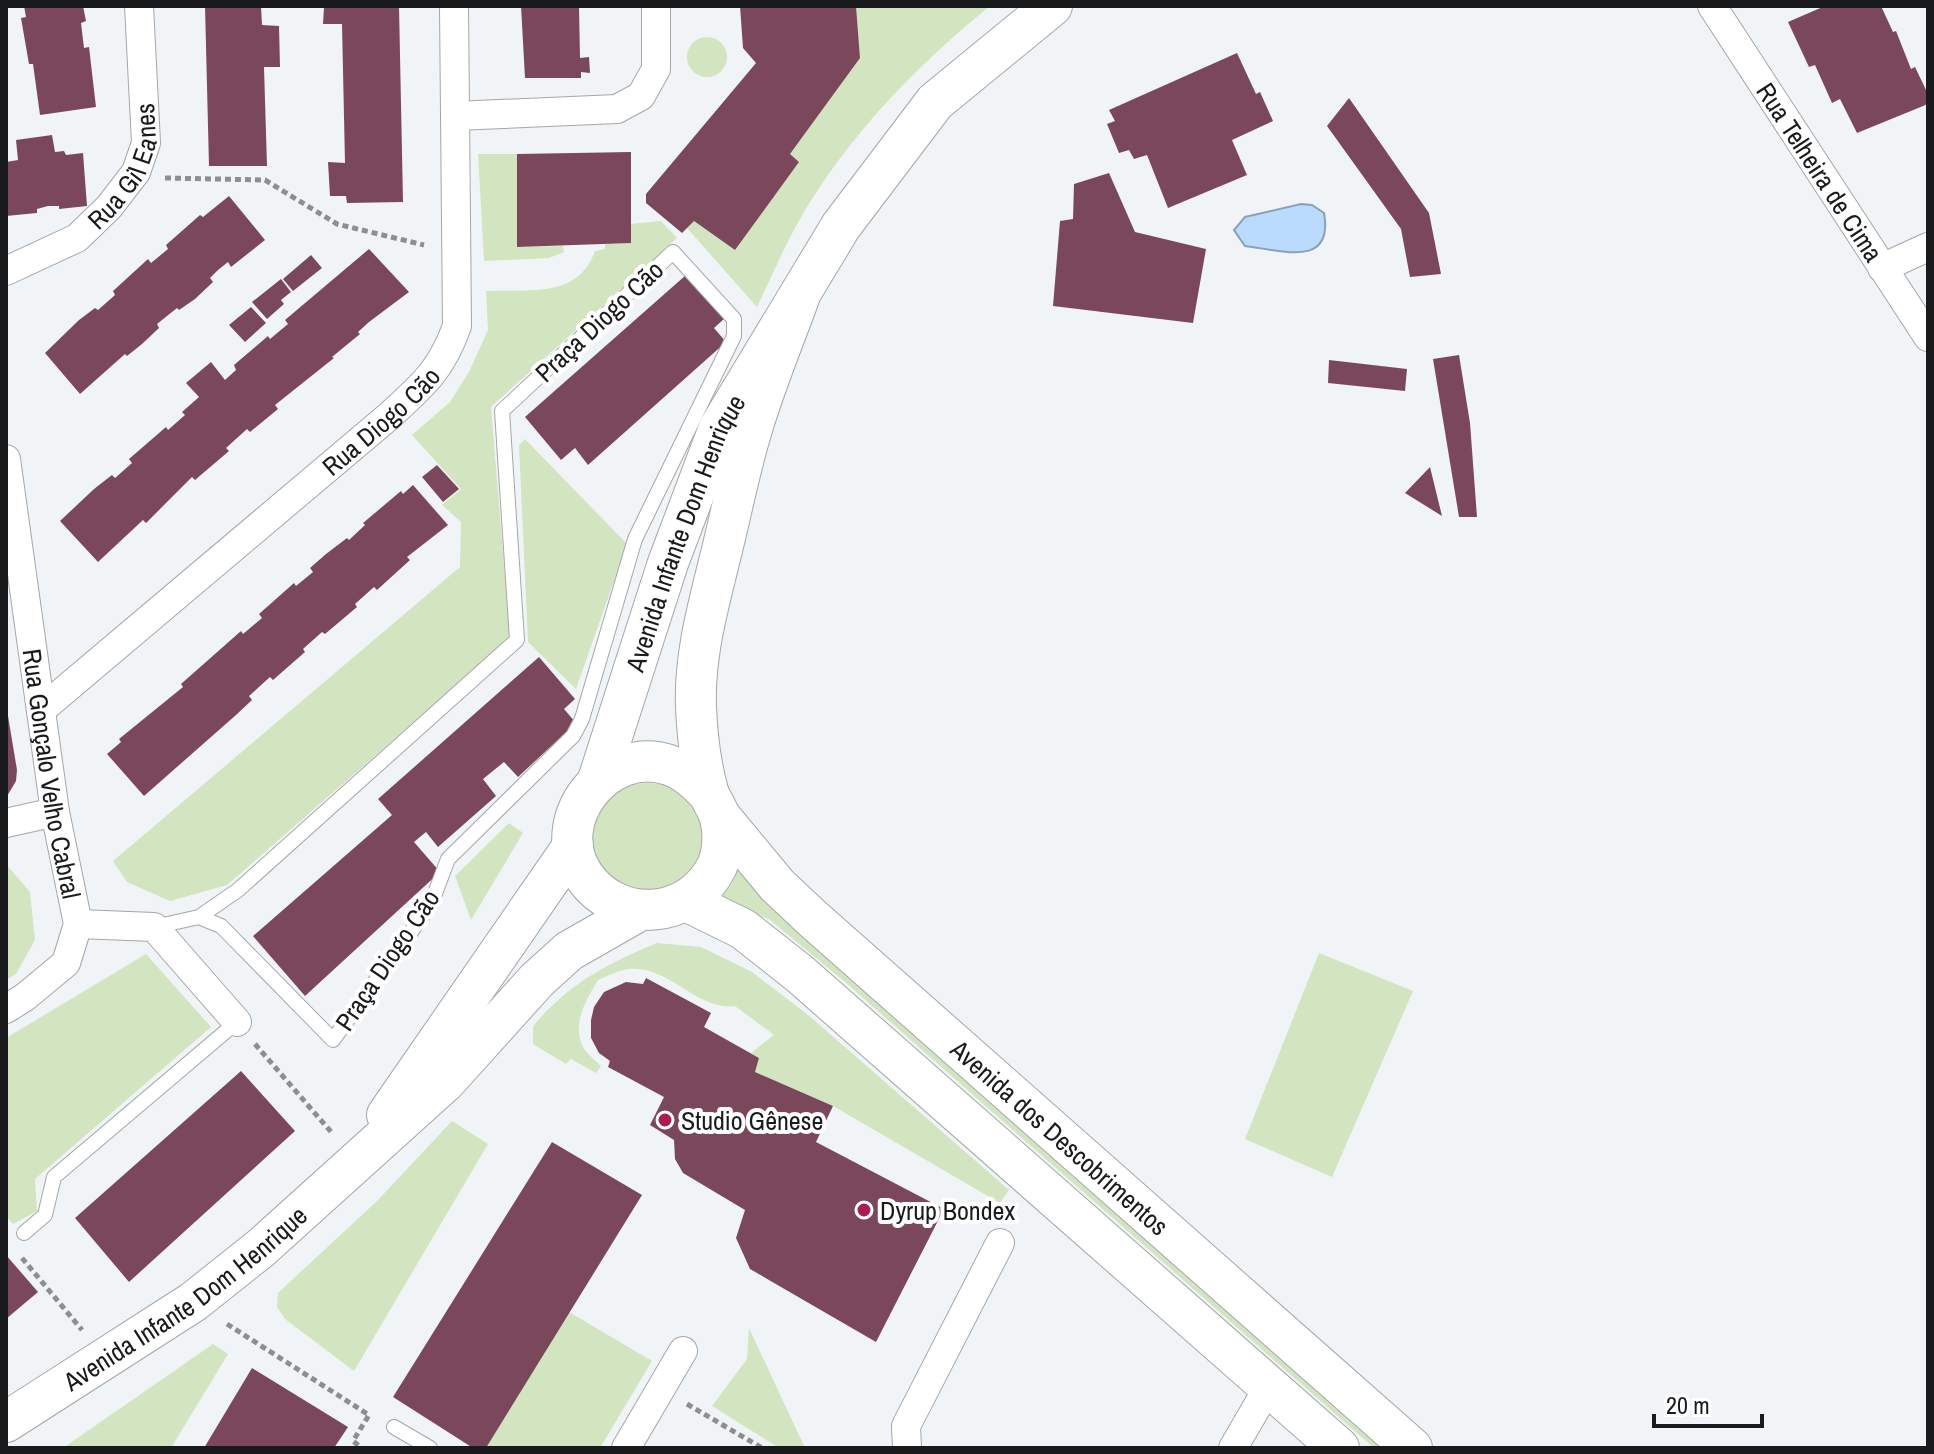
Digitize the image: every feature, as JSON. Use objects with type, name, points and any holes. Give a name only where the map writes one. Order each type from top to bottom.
[{"type":"main road","name":"Avenida Infante Dom Henrique","points":[[356,1161],[573,846],[574,821],[583,799],[598,780],[668,563],[719,428],[841,226],[935,102],[1052,6]]},
{"type":"main road","name":"Avenida Infante Dom Henrique","points":[[6,1422],[193,1302],[261,1248],[445,1082],[537,980],[569,951],[639,911],[663,910],[686,901],[705,885],[718,864],[723,839],[696,707],[699,645],[752,430],[799,298]]},
{"type":"main road","points":[[598,780],[619,767],[643,762],[668,765],[690,775],[714,804]]},
{"type":"main road","name":"Avenida dos Descobrimentos","points":[[714,804],[777,885],[812,918],[1412,1448]]},
{"type":"main road","points":[[573,846],[582,873],[595,890],[615,905],[639,911]]},
{"type":"main road","name":"Avenida dos Descobrimentos","points":[[686,901],[743,929],[800,974],[1339,1448]]},
{"type":"street","name":"Rua Gil Eanes","points":[[6,271],[77,238],[109,207],[131,177],[146,143],[139,6]]},
{"type":"street","name":"Rua Diogo Cão","points":[[41,710],[388,417],[430,378],[447,353],[457,326],[454,6]]},
{"type":"street","points":[[455,116],[617,109],[641,96],[656,69],[656,6]]},
{"type":"street","name":"Rua Telheira de Cima","points":[[1712,6],[1928,337]]},
{"type":"street","points":[[1882,268],[1928,247]]},
{"type":"street","name":"Rua Gonçalo Velho Cabral","points":[[6,459],[55,812],[78,924],[66,963],[6,1009]]},
{"type":"street","points":[[6,823],[55,812]]},
{"type":"street","points":[[78,924],[154,927],[237,1022]]},
{"type":"street","points":[[907,1448],[906,1426],[1000,1243]]},
{"type":"street","points":[[626,1448],[683,1351]]},
{"type":"street","points":[[1233,1448],[1269,1386]]},
{"type":"lane","name":"Praça Diogo Cão","points":[[154,927],[199,917],[238,890],[517,640],[502,411],[673,252],[734,319],[734,336],[635,539],[582,719],[573,736],[448,859],[431,904],[333,1040],[221,926],[199,917]]},
{"type":"lane","points":[[24,1233],[45,1215],[54,1177],[237,1022]]},
{"type":"lane","points":[[394,1427],[430,1448]]},
{"type":"path","points":[[131,177],[265,180],[337,224],[456,253]]},
{"type":"path","points":[[237,1022],[356,1161]]},
{"type":"path","points":[[21,1256],[106,1358]]},
{"type":"path","points":[[193,1302],[369,1415],[353,1441],[362,1448]]},
{"type":"path","points":[[662,1389],[762,1448]]},
{"type":"green space","points":[[856,6],[990,6],[910,78],[839,159],[800,219],[757,307],[687,228],[694,221],[735,250],[799,162],[790,154],[860,58]]},
{"type":"green space","points":[[707,37],[721,43],[727,57],[721,71],[707,77],[693,71],[687,57],[693,43]]},
{"type":"green space","points":[[478,154],[517,154],[517,247],[563,246],[564,252],[549,258],[484,261]]},
{"type":"green space","points":[[661,221],[677,238],[491,407],[510,638],[227,885],[170,901],[127,882],[113,861],[460,567],[461,522],[442,505],[461,489],[412,435],[450,402],[469,372],[488,330],[486,291],[535,290],[564,284],[577,277],[595,251],[605,249],[605,244],[631,243],[630,224]]},
{"type":"green space","points":[[525,439],[627,544],[576,689],[528,642],[519,445]]},
{"type":"green space","points":[[648,783],[669,788],[687,799],[698,817],[703,838],[698,859],[687,877],[669,888],[648,893],[627,888],[609,877],[598,859],[593,838],[598,817],[609,799],[627,788]]},
{"type":"green space","points":[[509,823],[523,833],[471,920],[455,876]]},
{"type":"green space","points":[[6,864],[30,892],[35,940],[16,974],[6,980]]},
{"type":"green space","points":[[740,865],[1390,1448],[1374,1448],[845,982],[769,919],[718,900],[730,887]]},
{"type":"green space","points":[[657,943],[701,947],[752,972],[807,1014],[1009,1190],[1000,1203],[833,1106],[755,1072],[759,1058],[751,1053],[774,1035],[735,1006],[708,1002],[657,974],[629,969],[598,980],[582,1012],[579,1029],[583,1047],[601,1066],[596,1073],[571,1059],[566,1064],[533,1044],[533,1026],[575,986],[605,967]]},
{"type":"green space","points":[[1319,953],[1413,991],[1332,1177],[1245,1139]]},
{"type":"green space","points":[[146,954],[211,1027],[35,1179],[37,1211],[13,1224],[6,1216],[6,1038]]},
{"type":"green space","points":[[452,1121],[488,1144],[354,1371],[285,1319],[277,1307],[278,1293],[377,1201]]},
{"type":"green space","points":[[569,1312],[652,1361],[600,1448],[486,1448]]},
{"type":"green space","points":[[749,1328],[805,1448],[779,1448],[712,1406],[747,1359]]},
{"type":"green space","points":[[213,1344],[228,1354],[171,1448],[63,1448]]},
{"type":"water","points":[[1301,204],[1312,205],[1324,213],[1325,231],[1321,242],[1313,249],[1288,252],[1245,246],[1234,230],[1245,217]]},
{"type":"building","points":[[24,6],[83,6],[86,21],[81,23],[84,48],[89,47],[96,107],[40,115],[33,64],[29,64],[21,18],[26,17]]},
{"type":"building","points":[[205,6],[261,6],[262,25],[279,26],[280,67],[264,67],[267,166],[209,166]]},
{"type":"building","points":[[399,6],[403,202],[347,203],[346,196],[330,196],[328,162],[345,163],[342,24],[323,24],[324,7]]},
{"type":"building","points":[[521,6],[579,6],[580,58],[589,57],[590,73],[581,72],[581,78],[525,78]]},
{"type":"building","points":[[740,6],[856,6],[860,58],[790,154],[799,162],[735,250],[694,221],[682,233],[646,203],[646,194],[756,63],[743,48]]},
{"type":"building","points":[[1825,6],[1881,6],[1893,32],[1896,31],[1911,69],[1915,67],[1928,94],[1928,104],[1857,133],[1840,99],[1832,103],[1815,65],[1809,67],[1788,22]]},
{"type":"building","points":[[1237,53],[1273,121],[1232,140],[1247,175],[1168,208],[1147,155],[1134,159],[1129,150],[1119,153],[1107,124],[1115,121],[1109,110]]},
{"type":"building","points":[[1349,98],[1429,213],[1441,274],[1410,277],[1401,229],[1327,126]]},
{"type":"building","points":[[52,135],[55,152],[64,151],[66,155],[83,153],[87,206],[59,209],[59,206],[48,206],[37,209],[37,213],[6,216],[6,162],[18,160],[16,140]]},
{"type":"building","points":[[631,152],[631,243],[517,247],[517,154]]},
{"type":"building","points":[[1109,173],[1135,232],[1206,249],[1193,323],[1053,306],[1060,221],[1073,219],[1074,184]]},
{"type":"building","points":[[229,196],[265,240],[231,267],[228,262],[218,270],[210,278],[213,282],[195,299],[157,324],[159,328],[142,344],[127,356],[125,354],[80,394],[45,353],[79,320],[95,308],[98,310],[115,295],[113,291],[148,259],[151,263],[200,215],[203,217]]},
{"type":"building","points":[[369,249],[409,292],[369,322],[334,358],[275,405],[278,409],[250,432],[247,429],[226,448],[229,451],[195,480],[192,477],[146,523],[143,520],[98,562],[60,521],[94,489],[112,475],[115,478],[132,463],[129,459],[166,427],[168,430],[185,415],[182,412],[199,397],[186,383],[211,362],[225,380],[236,370],[234,365],[268,336],[270,339],[288,324],[285,320]]},
{"type":"building","points":[[311,255],[322,268],[293,291],[283,279]]},
{"type":"building","points":[[686,275],[725,318],[714,328],[726,342],[588,465],[575,448],[561,460],[525,417]]},
{"type":"building","points":[[281,279],[291,292],[281,300],[284,304],[267,319],[252,302]]},
{"type":"building","points":[[251,307],[266,323],[245,342],[229,325]]},
{"type":"building","points":[[1459,355],[1470,423],[1477,517],[1459,517],[1433,359]]},
{"type":"building","points":[[1329,360],[1407,369],[1405,391],[1328,383]]},
{"type":"building","points":[[437,465],[459,489],[443,502],[422,477]]},
{"type":"building","points":[[1430,467],[1442,516],[1405,493]]},
{"type":"building","points":[[413,485],[448,525],[407,557],[410,560],[377,590],[374,587],[355,604],[357,607],[325,634],[322,632],[273,680],[270,677],[249,696],[252,700],[144,796],[107,754],[121,742],[119,739],[183,687],[181,684],[241,631],[243,634],[262,618],[259,614],[294,583],[296,586],[313,572],[310,568],[326,554],[347,538],[349,540],[365,525],[363,523],[401,491],[403,494]]},
{"type":"building","points":[[539,657],[575,699],[564,709],[576,723],[518,777],[504,762],[483,779],[496,796],[438,847],[426,832],[414,842],[440,872],[305,996],[253,936],[392,815],[378,799]]},
{"type":"building","points":[[6,704],[17,770],[16,781],[6,798]]},
{"type":"building","points":[[646,978],[711,1013],[704,1027],[759,1058],[755,1072],[833,1106],[816,1142],[944,1209],[876,1342],[750,1269],[736,1238],[745,1210],[683,1173],[675,1159],[674,1140],[650,1125],[664,1097],[608,1067],[610,1061],[599,1053],[591,1038],[594,1007],[604,992],[626,982],[643,984]]},
{"type":"building","points":[[241,1071],[295,1131],[129,1282],[75,1218]]},
{"type":"building","points":[[552,1142],[642,1195],[486,1448],[473,1448],[393,1397]]},
{"type":"building","points":[[6,1255],[38,1292],[6,1319]]},
{"type":"building","points":[[252,1368],[348,1427],[334,1448],[204,1448]]},
{"type":"place","name":"Studio Gênese","points":[[665,1120]]},
{"type":"place","name":"Dyrup Bondex","points":[[864,1210]]}]
